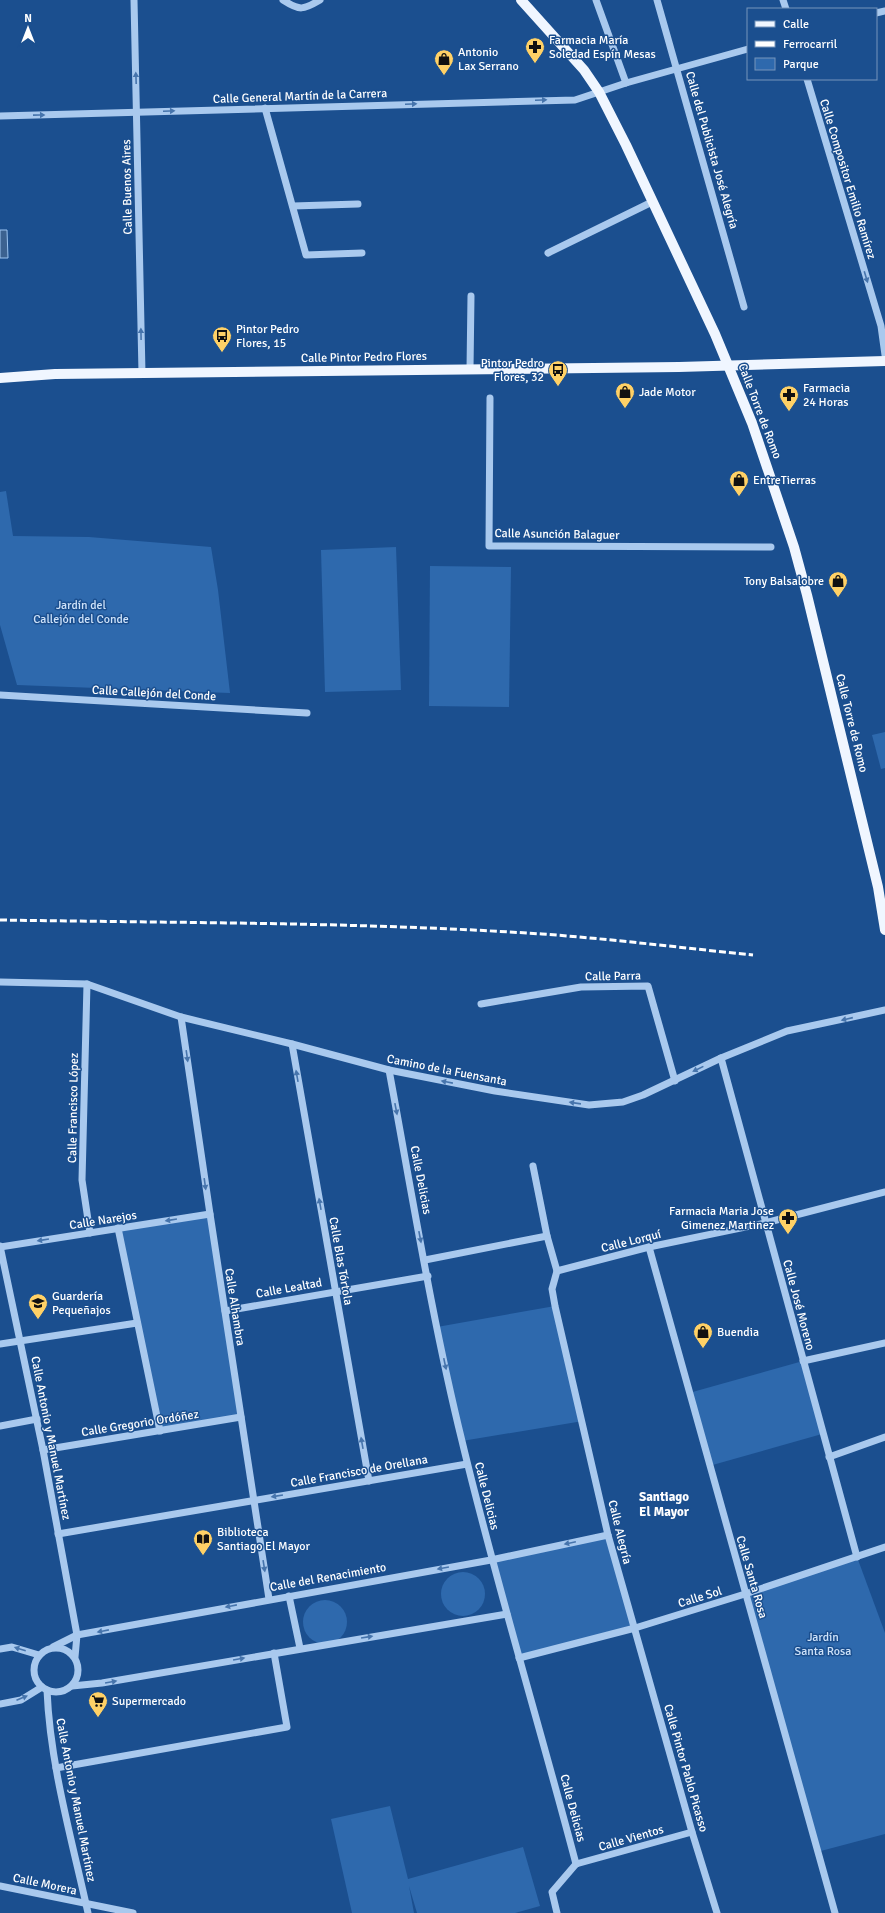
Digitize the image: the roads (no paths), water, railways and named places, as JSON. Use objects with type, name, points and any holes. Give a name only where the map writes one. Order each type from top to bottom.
[{"type":"main road","name":"Calle Torre de Romo","points":[[521,0],[577,62],[599,92],[715,334],[754,430],[794,548],[849,764],[878,887],[885,926]]},
{"type":"main road","name":"Calle Pintor Pedro Flores","points":[[0,378],[55,374],[728,366],[885,361]]},
{"type":"street","name":"Calle Buenos Aires","points":[[134,0],[142,373]]},
{"type":"street","points":[[283,0],[296,9],[306,8],[320,0]]},
{"type":"street","points":[[596,0],[626,83]]},
{"type":"street","name":"Calle del Publicista José Alegría","points":[[657,0],[678,69],[744,307]]},
{"type":"street","name":"Calle General Martín de la Carrera","points":[[0,116],[575,100],[626,83],[747,49]]},
{"type":"street","name":"Calle Compositor Emilio Ramírez","points":[[807,80],[881,326],[885,355]]},
{"type":"street","points":[[265,108],[306,255],[362,253]]},
{"type":"street","points":[[548,253],[652,202]]},
{"type":"street","points":[[293,206],[358,204]]},
{"type":"street","points":[[470,369],[471,296]]},
{"type":"street","name":"Calle Asunción Balaguer","points":[[490,398],[489,546],[771,548]]},
{"type":"street","name":"Calle Callejón del Conde","points":[[0,695],[307,713]]},
{"type":"street","name":"Camino de la Fuensanta","points":[[0,982],[87,984],[181,1017],[292,1044],[389,1070],[495,1091],[589,1105],[623,1102],[675,1081],[721,1058],[788,1031],[885,1010]]},
{"type":"street","name":"Calle Francisco López","points":[[87,984],[82,1180],[90,1233]]},
{"type":"street","name":"Calle Parra","points":[[481,1004],[532,994],[581,987],[648,986],[675,1081]]},
{"type":"street","name":"Calle Alhambra","points":[[181,1017],[269,1599]]},
{"type":"street","name":"Calle Blas Tórtola","points":[[292,1044],[369,1481]]},
{"type":"street","name":"Calle José Moreno","points":[[721,1058],[857,1557]]},
{"type":"street","name":"Calle Delicias","points":[[389,1070],[428,1276],[468,1464],[492,1560],[545,1747],[576,1864]]},
{"type":"street","points":[[533,1166],[547,1236],[557,1271]]},
{"type":"street","name":"Calle Lorquí","points":[[557,1271],[649,1248],[765,1223],[885,1192]]},
{"type":"street","name":"Calle Narejos","points":[[0,1247],[210,1214]]},
{"type":"street","points":[[118,1228],[160,1431]]},
{"type":"street","points":[[425,1260],[547,1236]]},
{"type":"street","name":"Calle Antonio y Manuel Martínez","points":[[0,1247],[37,1419],[77,1635],[75,1657]]},
{"type":"street","name":"Calle Santa Rosa","points":[[649,1248],[834,1913]]},
{"type":"street","name":"Calle Alegría","points":[[557,1271],[552,1289],[608,1536],[635,1628]]},
{"type":"street","name":"Calle Lealtad","points":[[225,1311],[428,1276]]},
{"type":"street","points":[[0,1344],[137,1322]]},
{"type":"street","points":[[803,1361],[885,1343]]},
{"type":"street","name":"Calle Gregorio Ordóñez","points":[[43,1450],[241,1417]]},
{"type":"street","points":[[0,1426],[37,1419]]},
{"type":"street","points":[[829,1457],[885,1437]]},
{"type":"street","name":"Calle Francisco de Orellana","points":[[58,1534],[468,1464]]},
{"type":"street","name":"Calle del Renacimiento","points":[[53,1647],[77,1635],[269,1599],[492,1560],[608,1536]]},
{"type":"street","name":"Calle Sol","points":[[519,1658],[635,1628],[745,1594],[885,1547]]},
{"type":"street","points":[[289,1596],[300,1648]]},
{"type":"street","points":[[72,1686],[77,1679],[79,1672],[75,1657],[65,1649],[53,1647],[45,1650],[39,1655],[34,1663],[36,1680],[44,1689],[55,1692],[72,1686],[102,1683],[300,1648],[507,1614]]},
{"type":"street","name":"Calle Pintor Pablo Picasso","points":[[635,1628],[692,1832],[717,1913]]},
{"type":"street","points":[[0,1649],[12,1647],[39,1655]]},
{"type":"street","points":[[56,1768],[287,1727],[274,1653]]},
{"type":"street","points":[[0,1704],[21,1700],[44,1689]]},
{"type":"street","name":"Calle Antonio y Manuel Martínez","points":[[44,1689],[56,1768],[88,1913]]},
{"type":"street","name":"Calle Vientos","points":[[576,1864],[692,1832]]},
{"type":"street","points":[[557,1913],[552,1892],[576,1864]]},
{"type":"street","name":"Calle Morera","points":[[0,1886],[133,1913]]},
{"type":"railway","points":[[0,920],[339,925],[474,930],[595,938],[753,955]]},
{"type":"place","name":"Farmacia María Soledad Espín Mesas","points":[[535,64]]},
{"type":"place","name":"Antonio Lax Serrano","points":[[444,76]]},
{"type":"place","name":"Pintor Pedro Flores, 15","points":[[222,353]]},
{"type":"place","name":"Pintor Pedro Flores, 32","points":[[558,387]]},
{"type":"place","name":"Jade Motor","points":[[625,409]]},
{"type":"place","name":"Farmacia 24 Horas","points":[[789,412]]},
{"type":"place","name":"EntreTierras","points":[[739,497]]},
{"type":"place","name":"Tony Balsalobre","points":[[838,598]]},
{"type":"place","name":"Farmacia Maria Jose Gimenez Martinez","points":[[788,1235]]},
{"type":"place","name":"Guardería Pequeñajos","points":[[38,1320]]},
{"type":"place","name":"Buendia","points":[[703,1349]]},
{"type":"place","name":"Biblioteca Santiago El Mayor","points":[[203,1556]]},
{"type":"place","name":"Supermercado","points":[[98,1718]]},
{"type":"district","name":"Santiago El Mayor","points":[[664,1504]]},
{"type":"park label","name":"Jardín del Callejón del Conde","points":[[81,612]]},
{"type":"park label","name":"Jardín Santa Rosa","points":[[823,1644]]}]
